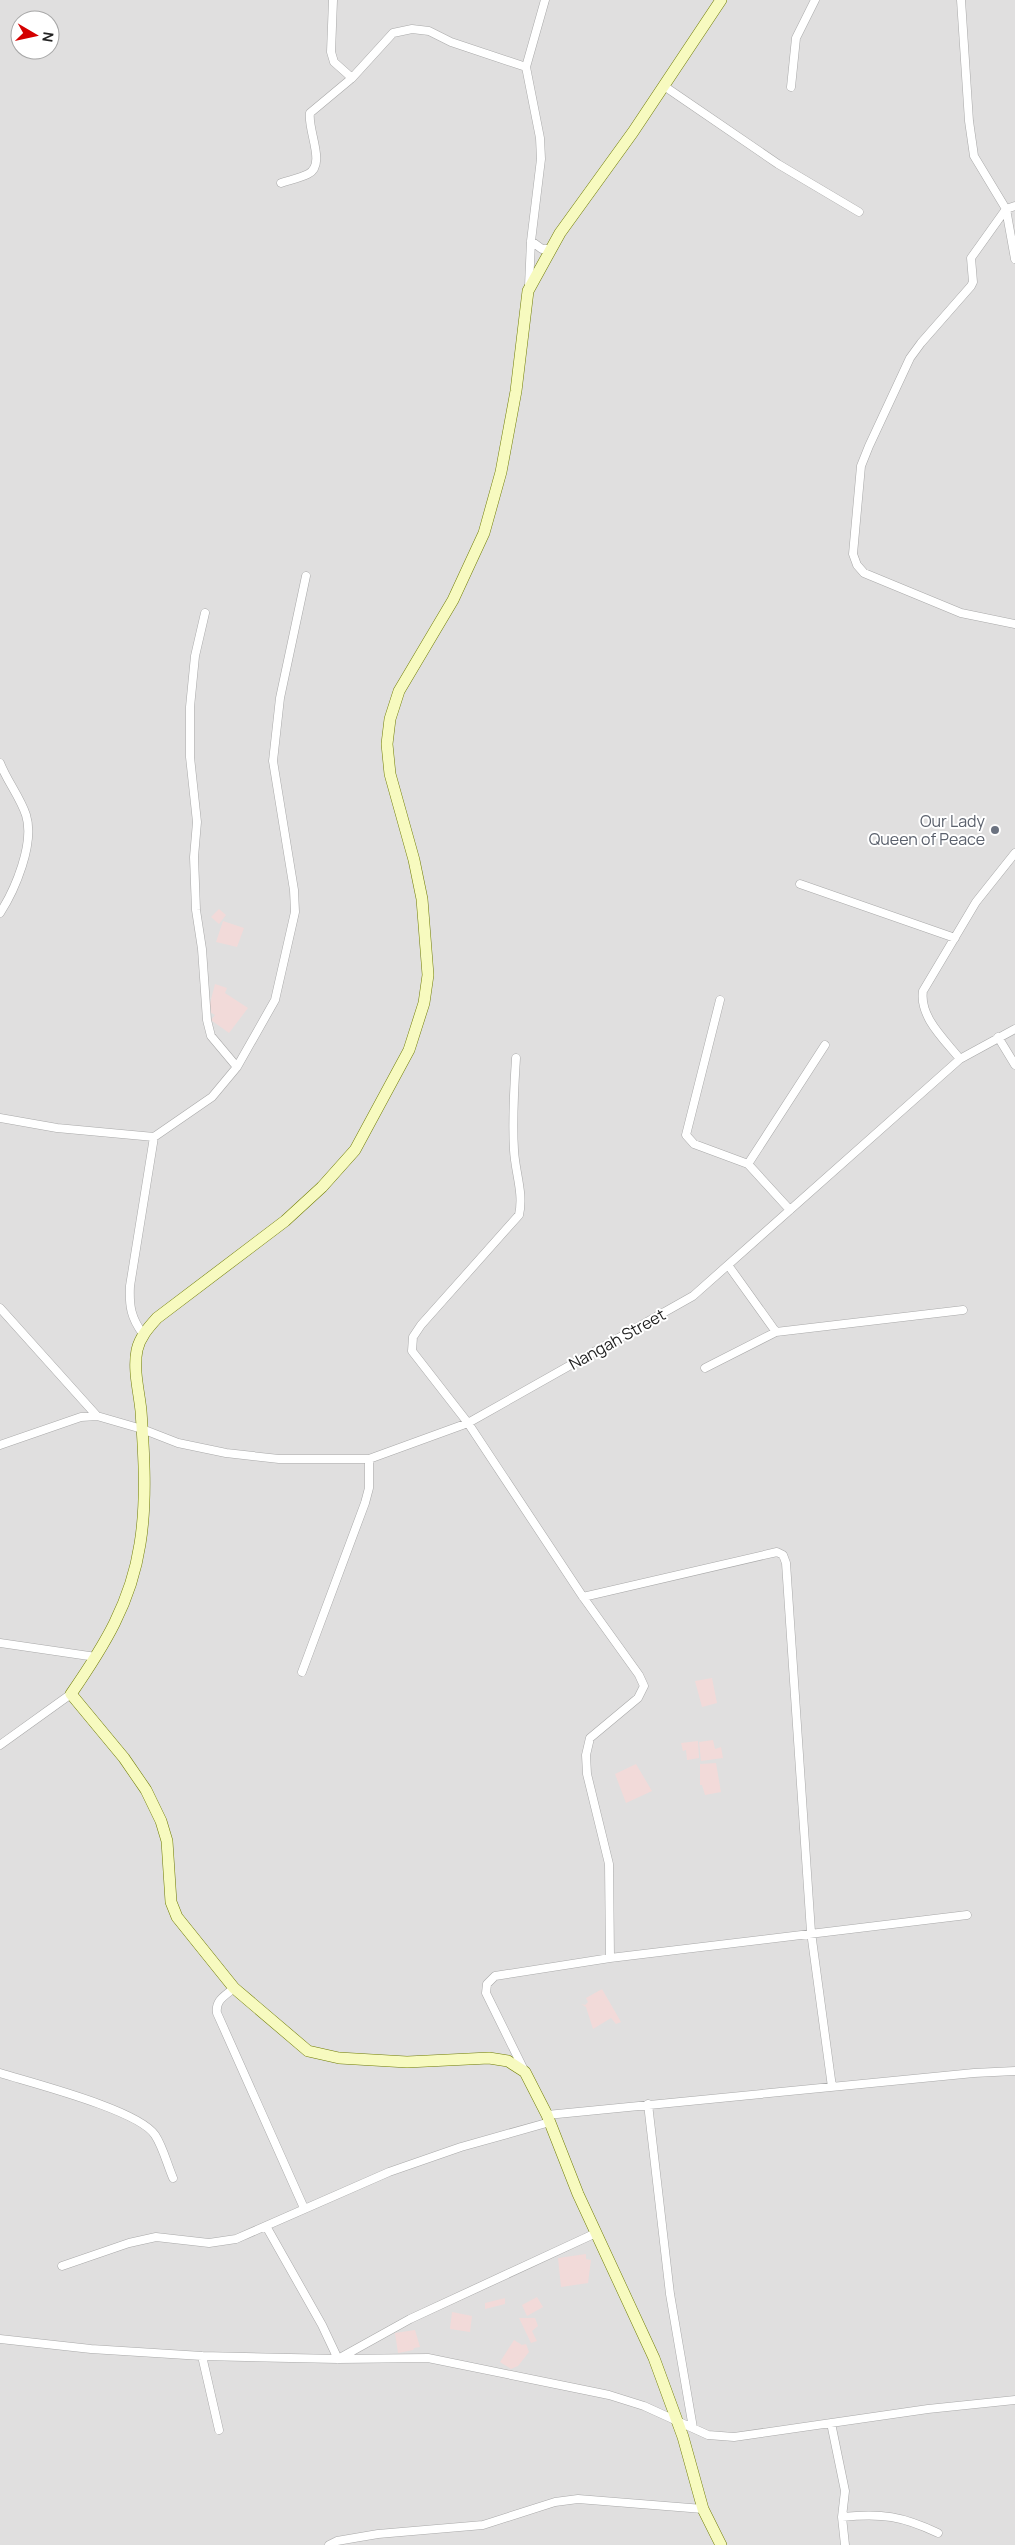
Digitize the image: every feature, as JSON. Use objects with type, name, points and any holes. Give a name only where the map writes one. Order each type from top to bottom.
[{"type":"street","points":[[333,0],[332,52],[334,62],[352,78]]},
{"type":"street","points":[[0,1746],[70,1694],[96,1657],[119,1615],[140,1544],[143,1507],[142,1429],[136,1371],[137,1351],[143,1334],[157,1318],[284,1220],[322,1187],[355,1150],[391,1087],[409,1050],[424,1003],[428,975],[422,899],[414,860],[390,774],[387,744],[390,719],[399,691],[453,600],[484,533],[501,472],[516,391],[528,291],[531,241],[541,147],[526,67],[545,0]]},
{"type":"street","points":[[528,291],[551,249],[721,0]]},
{"type":"street","points":[[791,88],[796,38],[815,0]]},
{"type":"street","points":[[960,0],[969,120],[974,156],[1006,209],[1015,259]]},
{"type":"street","points":[[281,183],[310,173],[316,164],[316,151],[308,123],[310,113],[352,78],[393,33],[412,29],[429,31],[451,42],[526,67]]},
{"type":"street","points":[[664,86],[778,164],[859,212]]},
{"type":"street","points":[[1015,206],[1006,209],[971,258],[973,282],[971,286],[910,358],[869,446],[861,466],[854,554],[857,565],[864,573],[961,613],[1015,624]]},
{"type":"street","points":[[531,241],[542,249],[551,249]]},
{"type":"street","points":[[0,1118],[57,1128],[154,1137],[212,1097],[237,1067],[275,1000],[295,912],[294,890],[273,761],[280,698],[306,576]]},
{"type":"street","points":[[205,613],[195,656],[190,707],[190,757],[197,822],[194,857],[196,910],[202,949],[207,1020],[211,1036],[237,1067]]},
{"type":"street","points":[[0,763],[6,779],[26,815],[27,835],[23,860],[12,894],[0,913]]},
{"type":"street","points":[[960,1059],[927,1015],[922,1004],[924,991],[976,902],[1015,853]]},
{"type":"street","points":[[800,884],[955,938]]},
{"type":"street","points":[[720,1000],[686,1135],[694,1144],[748,1164],[790,1210]]},
{"type":"street","name":"Nangah Street","points":[[97,1416],[142,1429],[178,1443],[226,1453],[279,1459],[370,1459],[468,1423],[679,1305],[728,1265],[960,1059],[1015,1029]]},
{"type":"street","points":[[998,1037],[1015,1065]]},
{"type":"street","points":[[748,1164],[825,1045]]},
{"type":"street","points":[[516,1058],[513,1113],[514,1152],[522,1203],[519,1215],[421,1325],[413,1338],[412,1351],[468,1423],[583,1597],[639,1675],[644,1686],[638,1698],[590,1738],[586,1754],[586,1774],[609,1864],[610,1958]]},
{"type":"street","points":[[143,1334],[133,1321],[129,1307],[130,1286],[154,1137]]},
{"type":"street","points":[[728,1265],[776,1332]]},
{"type":"street","points":[[0,1308],[97,1416]]},
{"type":"street","points":[[706,1368],[776,1332],[962,1310]]},
{"type":"street","points":[[0,1445],[81,1417],[97,1416]]},
{"type":"street","points":[[302,1672],[365,1504],[370,1459]]},
{"type":"street","points":[[583,1597],[777,1552],[783,1555],[787,1573],[811,1932],[832,2087]]},
{"type":"street","points":[[0,1643],[96,1657]]},
{"type":"street","points":[[70,1694],[124,1758],[146,1790],[161,1821],[167,1842],[171,1902],[177,1917],[234,1988],[308,2051],[320,2055],[407,2062],[489,2058],[508,2061],[525,2072]]},
{"type":"street","points":[[721,2545],[703,2509],[676,2420],[654,2358],[596,2232],[548,2119],[486,1994],[487,1984],[495,1976],[610,1958],[811,1932],[967,1915]]},
{"type":"street","points":[[234,1988],[216,2005],[216,2013],[304,2208]]},
{"type":"street","points":[[62,2266],[129,2243],[156,2237],[210,2243],[236,2239],[304,2208],[413,2164],[548,2119],[648,2104],[974,2073],[1015,2071]]},
{"type":"street","points":[[0,2073],[117,2109],[141,2122],[154,2134],[173,2178]]},
{"type":"street","points":[[648,2104],[670,2294],[693,2428]]},
{"type":"street","points":[[266,2226],[322,2325],[338,2359]]},
{"type":"street","points":[[338,2359],[410,2319],[596,2232]]},
{"type":"street","points":[[0,2339],[90,2349],[202,2356],[338,2359],[428,2358],[473,2365],[609,2395],[644,2406],[708,2436],[734,2437],[928,2409],[1014,2402]]},
{"type":"street","points":[[202,2356],[219,2430]]},
{"type":"street","points":[[831,2423],[844,2491],[842,2517],[845,2545]]},
{"type":"street","points":[[329,2545],[337,2541],[378,2534],[483,2525],[555,2502],[578,2499],[703,2509]]},
{"type":"street","points":[[842,2517],[872,2514],[910,2520],[938,2533]]},
{"type":"shaded area","points":[[0,0],[1015,0],[1015,2545],[0,2545]]},
{"type":"shaded area","points":[[219,909],[226,915],[219,924],[211,917]]},
{"type":"shaded area","points":[[223,921],[244,928],[237,947],[216,942]]},
{"type":"shaded area","points":[[215,984],[227,988],[225,993],[248,1008],[229,1033],[211,1020],[215,1015],[208,1011]]},
{"type":"shaded area","points":[[712,1678],[717,1703],[702,1707],[695,1681]]},
{"type":"shaded area","points":[[713,1740],[715,1749],[721,1747],[723,1758],[701,1761],[699,1742]]},
{"type":"shaded area","points":[[698,1741],[699,1758],[687,1760],[686,1750],[683,1751],[681,1743]]},
{"type":"shaded area","points":[[716,1763],[721,1792],[705,1795],[702,1785],[700,1785],[700,1764]]},
{"type":"shaded area","points":[[636,1764],[652,1791],[626,1803],[615,1774]]},
{"type":"shaded area","points":[[602,1989],[621,2022],[616,2024],[611,2018],[593,2029],[586,2007],[581,2004],[585,2005],[588,2002],[586,1998]]},
{"type":"shaded area","points":[[586,2254],[586,2259],[591,2260],[588,2283],[561,2287],[558,2258]]},
{"type":"shaded area","points":[[537,2297],[543,2307],[527,2316],[522,2305]]},
{"type":"shaded area","points":[[505,2298],[505,2304],[485,2309],[485,2303]]},
{"type":"shaded area","points":[[452,2312],[472,2316],[470,2332],[450,2329]]},
{"type":"shaded area","points":[[519,2318],[535,2318],[538,2326],[532,2331],[537,2341],[531,2343]]},
{"type":"shaded area","points":[[415,2330],[420,2347],[398,2353],[395,2333]]},
{"type":"shaded area","points":[[514,2340],[522,2345],[526,2344],[529,2352],[518,2366],[511,2369],[500,2362]]},
{"type":"place","name":"Our Lady Queen of Peace","points":[[995,830]]}]
